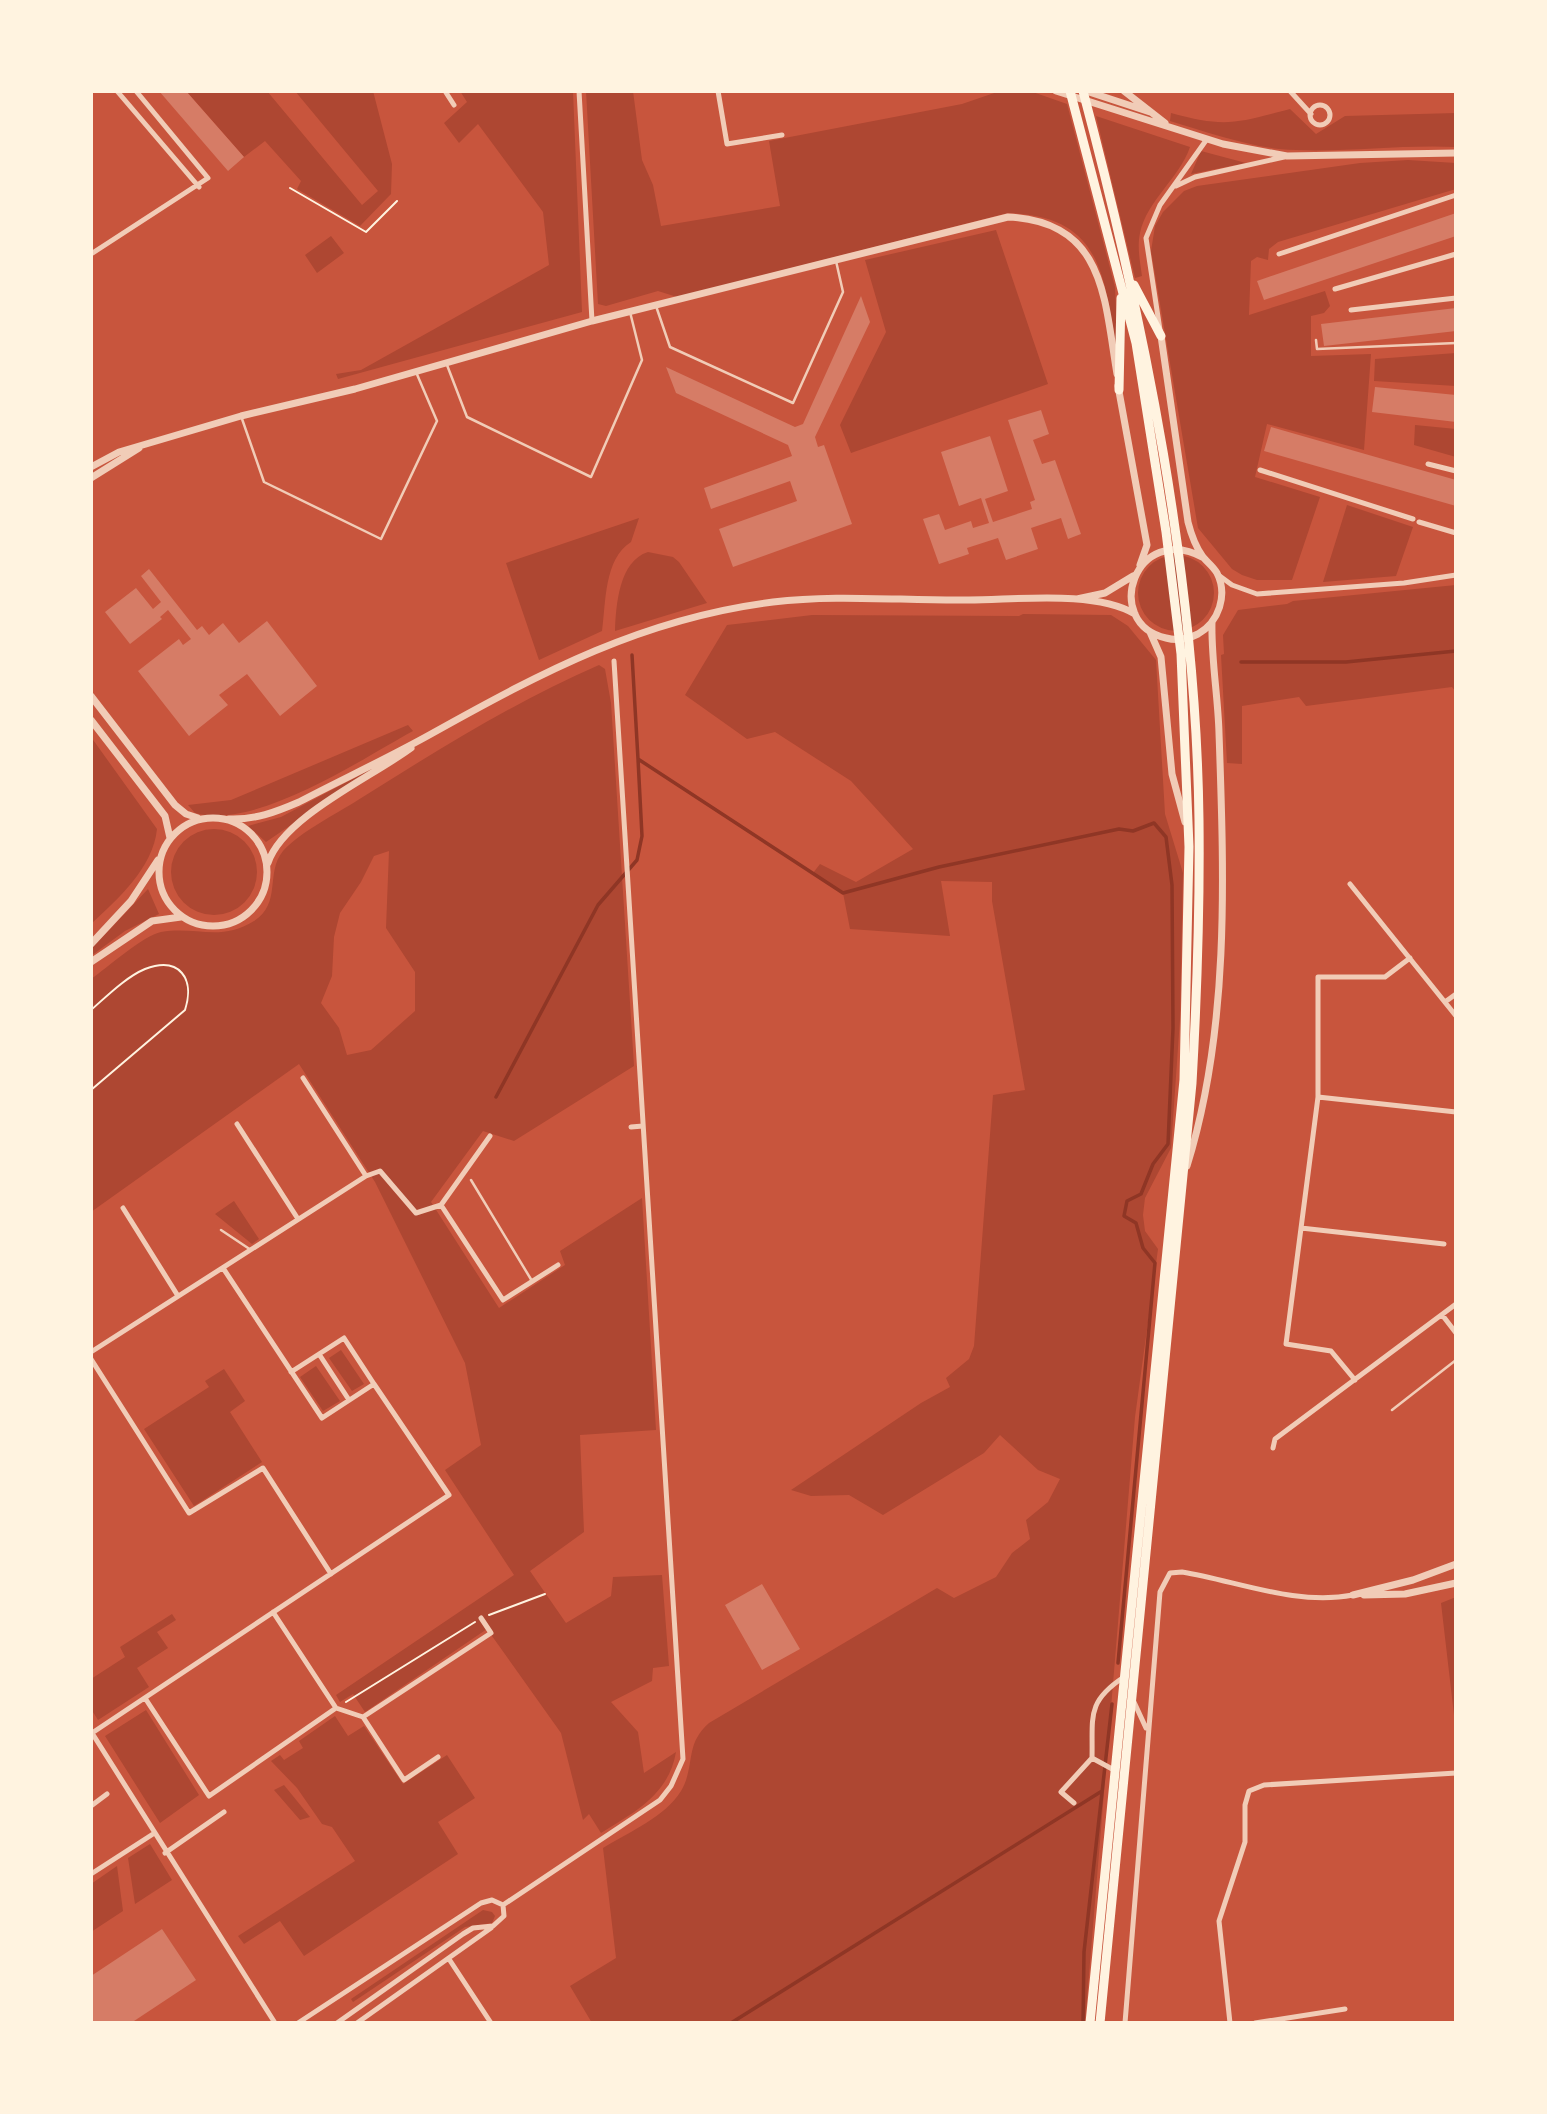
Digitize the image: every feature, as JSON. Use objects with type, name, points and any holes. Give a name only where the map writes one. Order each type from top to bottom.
[{"type":"main road","points":[[1070,91],[1136,343],[1171,531]]},
{"type":"main road","points":[[1085,91],[1130,278],[1171,531],[1199,817],[1198,977],[1154,1487],[1130,1692],[1100,2023]]},
{"type":"main road","points":[[1119,272],[1122,355],[1119,390]]},
{"type":"main road","points":[[1130,278],[1161,336]]},
{"type":"main road","points":[[1090,2023],[1184,1080],[1189,847],[1185,653]]},
{"type":"street","points":[[117,91],[199,187]]},
{"type":"street","points":[[91,254],[199,187],[208,174],[135,91]]},
{"type":"street","points":[[445,91],[454,105]]},
{"type":"street","points":[[579,91],[592,321]]},
{"type":"street","points":[[718,91],[727,144],[782,135]]},
{"type":"street","points":[[1056,91],[1121,114],[1165,123],[1207,139],[1287,156]]},
{"type":"street","points":[[1085,91],[1150,112]]},
{"type":"street","points":[[1124,91],[1165,123]]},
{"type":"street","points":[[1290,91],[1311,114]]},
{"type":"street","points":[[1203,558],[1188,522],[1146,238],[1150,222],[1207,139]]},
{"type":"street","points":[[1170,190],[1195,177],[1287,156],[1456,153]]},
{"type":"street","points":[[1279,254],[1456,195]]},
{"type":"street","points":[[91,467],[119,452],[241,416],[416,371],[592,321],[987,220],[1034,219],[1052,224],[1077,240],[1092,264],[1108,318],[1147,545],[1134,576],[1131,602],[1135,614],[1150,631],[1160,637],[1183,639],[1194,636],[1213,622]]},
{"type":"street","points":[[1335,289],[1456,254]]},
{"type":"street","points":[[1351,310],[1456,298]]},
{"type":"street","points":[[91,478],[142,446]]},
{"type":"street","points":[[1428,464],[1456,471]]},
{"type":"street","points":[[1260,470],[1456,533]]},
{"type":"street","points":[[1140,565],[1164,550],[1191,551],[1203,558],[1217,574],[1245,591],[1257,594],[1404,583],[1456,575]]},
{"type":"street","points":[[1181,1183],[1196,1136],[1211,1061],[1220,940],[1222,833],[1213,622],[1221,600],[1217,574]]},
{"type":"street","points":[[1073,600],[1105,593],[1134,576]]},
{"type":"street","points":[[91,696],[175,805],[186,814],[199,819],[258,817],[299,802],[538,674],[612,641],[721,610],[776,601],[824,599],[1073,600],[1116,605],[1135,614]]},
{"type":"street","points":[[1150,631],[1161,657],[1172,774],[1189,847]]},
{"type":"street","points":[[503,1905],[660,1800],[671,1786],[682,1759],[614,661]]},
{"type":"street","points":[[91,720],[166,816],[170,838]]},
{"type":"street","points":[[267,863],[282,836],[301,820],[386,767],[430,734]]},
{"type":"street","points":[[91,944],[94,936],[131,901],[170,838],[183,826],[199,819]]},
{"type":"street","points":[[160,856],[158,873],[161,890],[169,905],[181,917],[198,924],[216,926],[234,923],[250,913],[261,899],[267,881],[267,863],[254,836],[229,819]]},
{"type":"street","points":[[1350,884],[1456,1016]]},
{"type":"street","points":[[91,962],[152,921],[181,917]]},
{"type":"street","points":[[1355,1380],[1331,1351],[1286,1344],[1318,1097],[1318,978],[1385,977],[1410,958]]},
{"type":"street","points":[[1445,1002],[1456,994]]},
{"type":"street","points":[[303,1078],[366,1176]]},
{"type":"street","points":[[1318,1097],[1456,1112]]},
{"type":"street","points":[[237,1125],[298,1219]]},
{"type":"street","points":[[631,1127],[643,1126]]},
{"type":"street","points":[[91,1352],[366,1176],[380,1171],[416,1213],[441,1205],[491,1136]]},
{"type":"street","points":[[441,1205],[503,1300],[558,1265]]},
{"type":"street","points":[[123,1208],[178,1297]]},
{"type":"street","points":[[1301,1228],[1444,1244]]},
{"type":"street","points":[[223,1268],[322,1418],[374,1384]]},
{"type":"street","points":[[1273,1448],[1275,1439],[1456,1304]]},
{"type":"street","points":[[1443,1316],[1456,1333]]},
{"type":"street","points":[[275,2023],[91,1733],[449,1495],[344,1338],[291,1372]]},
{"type":"street","points":[[319,1354],[349,1400]]},
{"type":"street","points":[[91,1359],[189,1513],[263,1468],[331,1574]]},
{"type":"street","points":[[1353,1595],[1413,1580],[1456,1563]]},
{"type":"street","points":[[1125,2023],[1160,1592],[1170,1573],[1186,1573],[1327,1598],[1405,1594],[1456,1583]]},
{"type":"street","points":[[273,1612],[336,1708],[363,1717],[404,1780],[438,1757]]},
{"type":"street","points":[[363,1717],[491,1633],[481,1618]]},
{"type":"street","points":[[1074,1803],[1060,1791],[1092,1758],[1096,1702],[1102,1691],[1124,1677]]},
{"type":"street","points":[[1130,1692],[1147,1730]]},
{"type":"street","points":[[145,1698],[209,1796],[336,1708]]},
{"type":"street","points":[[1092,1758],[1114,1770]]},
{"type":"street","points":[[1230,2023],[1219,1921],[1245,1842],[1245,1805],[1249,1791],[1264,1785],[1456,1773]]},
{"type":"street","points":[[91,1805],[107,1794]]},
{"type":"street","points":[[165,1853],[224,1812]]},
{"type":"street","points":[[91,1874],[153,1833]]},
{"type":"street","points":[[298,2023],[485,1901],[496,1901],[503,1905]]},
{"type":"street","points":[[357,2023],[493,1926],[504,1916],[503,1905]]},
{"type":"street","points":[[341,2022],[463,1934],[478,1927],[493,1926]]},
{"type":"street","points":[[449,1959],[491,2023]]},
{"type":"street","points":[[1255,2023],[1345,2008]]},
{"type":"lane","points":[[656,306],[670,347],[793,403],[843,292],[836,259]]},
{"type":"lane","points":[[445,362],[467,417],[591,477],[642,360],[629,312]]},
{"type":"lane","points":[[1316,340],[1317,349],[1456,343]]},
{"type":"lane","points":[[241,416],[264,482],[381,539],[437,422],[416,371]]},
{"type":"lane","points":[[471,1180],[532,1282]]},
{"type":"lane","points":[[221,1230],[251,1250]]},
{"type":"lane","points":[[1392,1410],[1456,1360]]},
{"type":"path","points":[[290,188],[366,232],[397,201]]},
{"type":"path","points":[[91,1010],[146,969],[171,967],[181,971],[188,980],[191,991],[185,1010],[92,1088]]},
{"type":"path","points":[[336,1708],[481,1618],[545,1594]]},
{"type":"shaded area","points":[[186,91],[267,91],[362,205],[378,191],[295,91],[373,91],[392,164],[391,194],[360,226],[297,189],[301,181],[265,141],[244,157]]},
{"type":"shaded area","points":[[460,91],[573,91],[582,312],[338,379],[336,374],[361,370],[549,265],[543,212],[478,124],[459,143],[444,123],[467,102]]},
{"type":"shaded area","points":[[586,91],[633,91],[642,160],[653,185],[661,226],[780,206],[769,141],[962,104],[1000,91],[1030,91],[1067,104],[1115,287],[1118,354],[1102,276],[1081,239],[1064,225],[1040,217],[1008,213],[677,297],[658,291],[606,306],[598,304]]},
{"type":"shaded area","points":[[1290,109],[1316,134],[1345,116],[1456,113],[1456,147],[1279,149],[1238,141],[1170,121],[1171,113],[1205,121],[1231,122]]},
{"type":"shaded area","points":[[1096,116],[1190,147],[1179,169],[1144,221],[1139,244],[1142,276],[1135,278]]},
{"type":"shaded area","points":[[1201,151],[1246,163],[1191,174]]},
{"type":"shaded area","points":[[1408,160],[1456,163],[1456,189],[1278,242],[1269,249],[1268,260],[1257,257],[1251,261],[1249,315],[1325,291],[1330,306],[1324,313],[1311,316],[1311,356],[1371,354],[1364,450],[1267,424],[1255,477],[1320,497],[1292,580],[1257,580],[1242,575],[1232,569],[1198,528],[1151,251],[1155,226],[1163,212],[1184,191],[1197,186],[1360,163]]},
{"type":"shaded area","points":[[996,230],[1048,384],[851,453],[840,425],[886,332],[865,260]]},
{"type":"shaded area","points":[[331,236],[344,253],[317,273],[305,255]]},
{"type":"shaded area","points":[[1456,353],[1456,386],[1374,381],[1375,359]]},
{"type":"shaded area","points":[[1415,425],[1456,429],[1456,457],[1414,445]]},
{"type":"shaded area","points":[[1347,505],[1413,527],[1396,576],[1323,582]]},
{"type":"shaded area","points":[[639,518],[631,542],[622,550],[611,570],[602,631],[539,660],[506,563]]},
{"type":"shaded area","points":[[648,552],[673,557],[679,562],[707,603],[615,631],[618,597],[625,574],[638,557]]},
{"type":"shaded area","points":[[1176,555],[1191,558],[1203,566],[1211,578],[1214,593],[1211,608],[1203,620],[1191,628],[1176,631],[1161,628],[1149,620],[1141,608],[1138,593],[1141,578],[1149,566],[1161,558]]},
{"type":"shaded area","points":[[1456,585],[1456,692],[1452,687],[1306,706],[1299,697],[1242,706],[1242,764],[1227,763],[1221,655],[1224,654],[1223,635],[1238,610],[1293,601]]},
{"type":"shaded area","points":[[812,615],[1111,615],[1128,626],[1156,660],[1165,814],[1183,873],[1180,1019],[1171,1148],[1145,1198],[1143,1215],[1145,1231],[1158,1249],[1135,1417],[1085,2023],[592,2023],[570,1986],[616,1958],[603,1848],[646,1823],[674,1800],[685,1782],[693,1747],[701,1731],[709,1723],[937,1588],[954,1598],[996,1577],[1012,1553],[1030,1539],[1026,1520],[1048,1502],[1060,1479],[1038,1470],[1000,1435],[984,1453],[883,1515],[849,1495],[811,1496],[791,1490],[921,1403],[950,1387],[946,1378],[969,1359],[974,1346],[993,1095],[1025,1090],[992,901],[992,882],[941,881],[950,936],[850,929],[843,893],[813,873],[820,864],[856,882],[913,849],[851,781],[775,732],[747,739],[685,695],[727,625]]},
{"type":"shaded area","points":[[599,665],[605,669],[611,703],[634,1066],[514,1141],[483,1131],[431,1202],[499,1308],[565,1265],[560,1251],[642,1198],[656,1430],[580,1435],[584,1532],[530,1571],[566,1623],[611,1596],[613,1577],[662,1575],[669,1666],[653,1668],[652,1681],[611,1702],[638,1732],[644,1773],[676,1752],[672,1767],[658,1791],[638,1809],[601,1833],[589,1814],[583,1820],[561,1733],[487,1629],[365,1712],[353,1694],[340,1702],[336,1695],[514,1575],[445,1470],[481,1445],[465,1363],[375,1182],[299,1064],[91,1212],[91,979],[154,934],[174,931],[230,931],[254,921],[268,906],[278,860],[283,851],[299,837],[476,728],[567,679]],"holes":[[[389,851],[386,928],[415,972],[415,1011],[371,1050],[347,1055],[339,1028],[321,1003],[332,976],[334,937],[340,913],[361,882],[374,856]]]},
{"type":"shaded area","points":[[408,725],[413,731],[337,774],[277,802],[220,816],[195,813],[188,805],[231,800]]},
{"type":"shaded area","points":[[91,737],[157,829],[149,857],[133,882],[91,924]]},
{"type":"shaded area","points":[[377,766],[266,842],[248,826],[281,817]]},
{"type":"shaded area","points":[[214,829],[230,833],[244,842],[253,856],[257,872],[253,888],[244,902],[230,911],[214,915],[198,911],[184,902],[175,888],[171,872],[175,856],[184,842],[198,833]]},
{"type":"shaded area","points":[[148,889],[159,914],[125,931],[91,956],[91,949]]},
{"type":"shaded area","points":[[234,1201],[259,1239],[252,1244],[215,1214]]},
{"type":"shaded area","points":[[341,1350],[364,1384],[352,1391],[329,1358]]},
{"type":"shaded area","points":[[316,1366],[340,1401],[323,1411],[300,1377]]},
{"type":"shaded area","points":[[224,1369],[245,1401],[230,1412],[262,1462],[194,1506],[144,1429],[209,1387],[205,1381]]},
{"type":"shaded area","points":[[1456,1597],[1456,1732],[1441,1603]]},
{"type":"shaded area","points":[[172,1614],[176,1620],[157,1632],[168,1648],[137,1668],[149,1687],[98,1720],[91,1709],[91,1679],[125,1657],[120,1647]]},
{"type":"shaded area","points":[[146,1710],[199,1795],[160,1823],[105,1736]]},
{"type":"shaded area","points":[[335,1716],[348,1736],[364,1726],[403,1784],[447,1755],[475,1798],[438,1822],[458,1854],[304,1956],[280,1921],[244,1944],[238,1936],[355,1861],[332,1827],[322,1824],[297,1788],[271,1761],[280,1755],[284,1760],[303,1748],[299,1741]]},
{"type":"shaded area","points":[[284,1785],[310,1817],[300,1820],[274,1790]]},
{"type":"shaded area","points":[[150,1844],[172,1880],[135,1904],[128,1858]]},
{"type":"shaded area","points":[[117,1866],[123,1911],[91,1932],[91,1884]]},
{"type":"shaded area","points":[[483,1910],[492,1912],[495,1916],[492,1923],[465,1927],[353,2002],[351,1999]]},
{"type":"building","points":[[159,91],[186,91],[244,157],[228,171]]},
{"type":"building","points":[[1456,213],[1456,236],[1264,300],[1257,281]]},
{"type":"building","points":[[861,296],[870,322],[815,437],[818,447],[824,445],[852,524],[733,567],[719,529],[797,501],[790,481],[711,509],[704,488],[792,456],[788,445],[676,393],[666,367],[795,427],[803,424]]},
{"type":"building","points":[[1456,308],[1456,331],[1324,346],[1321,324]]},
{"type":"building","points":[[1375,387],[1456,395],[1456,422],[1372,412]]},
{"type":"building","points":[[1041,410],[1049,434],[1033,440],[1042,464],[1055,460],[1081,534],[1068,539],[1061,518],[1031,528],[1038,549],[1006,560],[998,538],[967,548],[969,554],[939,564],[923,519],[939,514],[945,530],[971,521],[973,528],[989,523],[981,498],[959,506],[941,452],[990,436],[1008,491],[985,499],[993,522],[1032,509],[1030,502],[1035,500],[1008,420]]},
{"type":"building","points":[[1271,427],[1456,480],[1456,506],[1264,451]]},
{"type":"building","points":[[149,569],[197,630],[202,626],[209,635],[223,623],[239,643],[267,621],[317,686],[280,716],[247,674],[219,695],[228,705],[189,736],[138,671],[179,639],[183,645],[191,639],[168,610],[160,617],[162,619],[130,644],[105,612],[136,588],[153,609],[161,602],[141,576]]},
{"type":"building","points":[[762,1584],[800,1649],[762,1670],[725,1605]]},
{"type":"building","points":[[162,1929],[196,1980],[131,2023],[91,2023],[91,1976]]},
{"type":"waterway","points":[[1241,662],[1346,662],[1456,651]]},
{"type":"waterway","points":[[632,655],[638,759]]},
{"type":"waterway","points":[[496,1097],[598,905],[637,860],[642,836],[638,759],[843,893],[939,867],[1119,829],[1133,831],[1154,823],[1166,837],[1172,885],[1173,1028],[1168,1144],[1153,1164],[1141,1194],[1127,1201],[1124,1216],[1136,1223],[1143,1248],[1155,1263],[1118,1663]]},
{"type":"waterway","points":[[1083,2023],[1084,1952],[1112,1704]]},
{"type":"waterway","points":[[731,2023],[1102,1791]]}]
